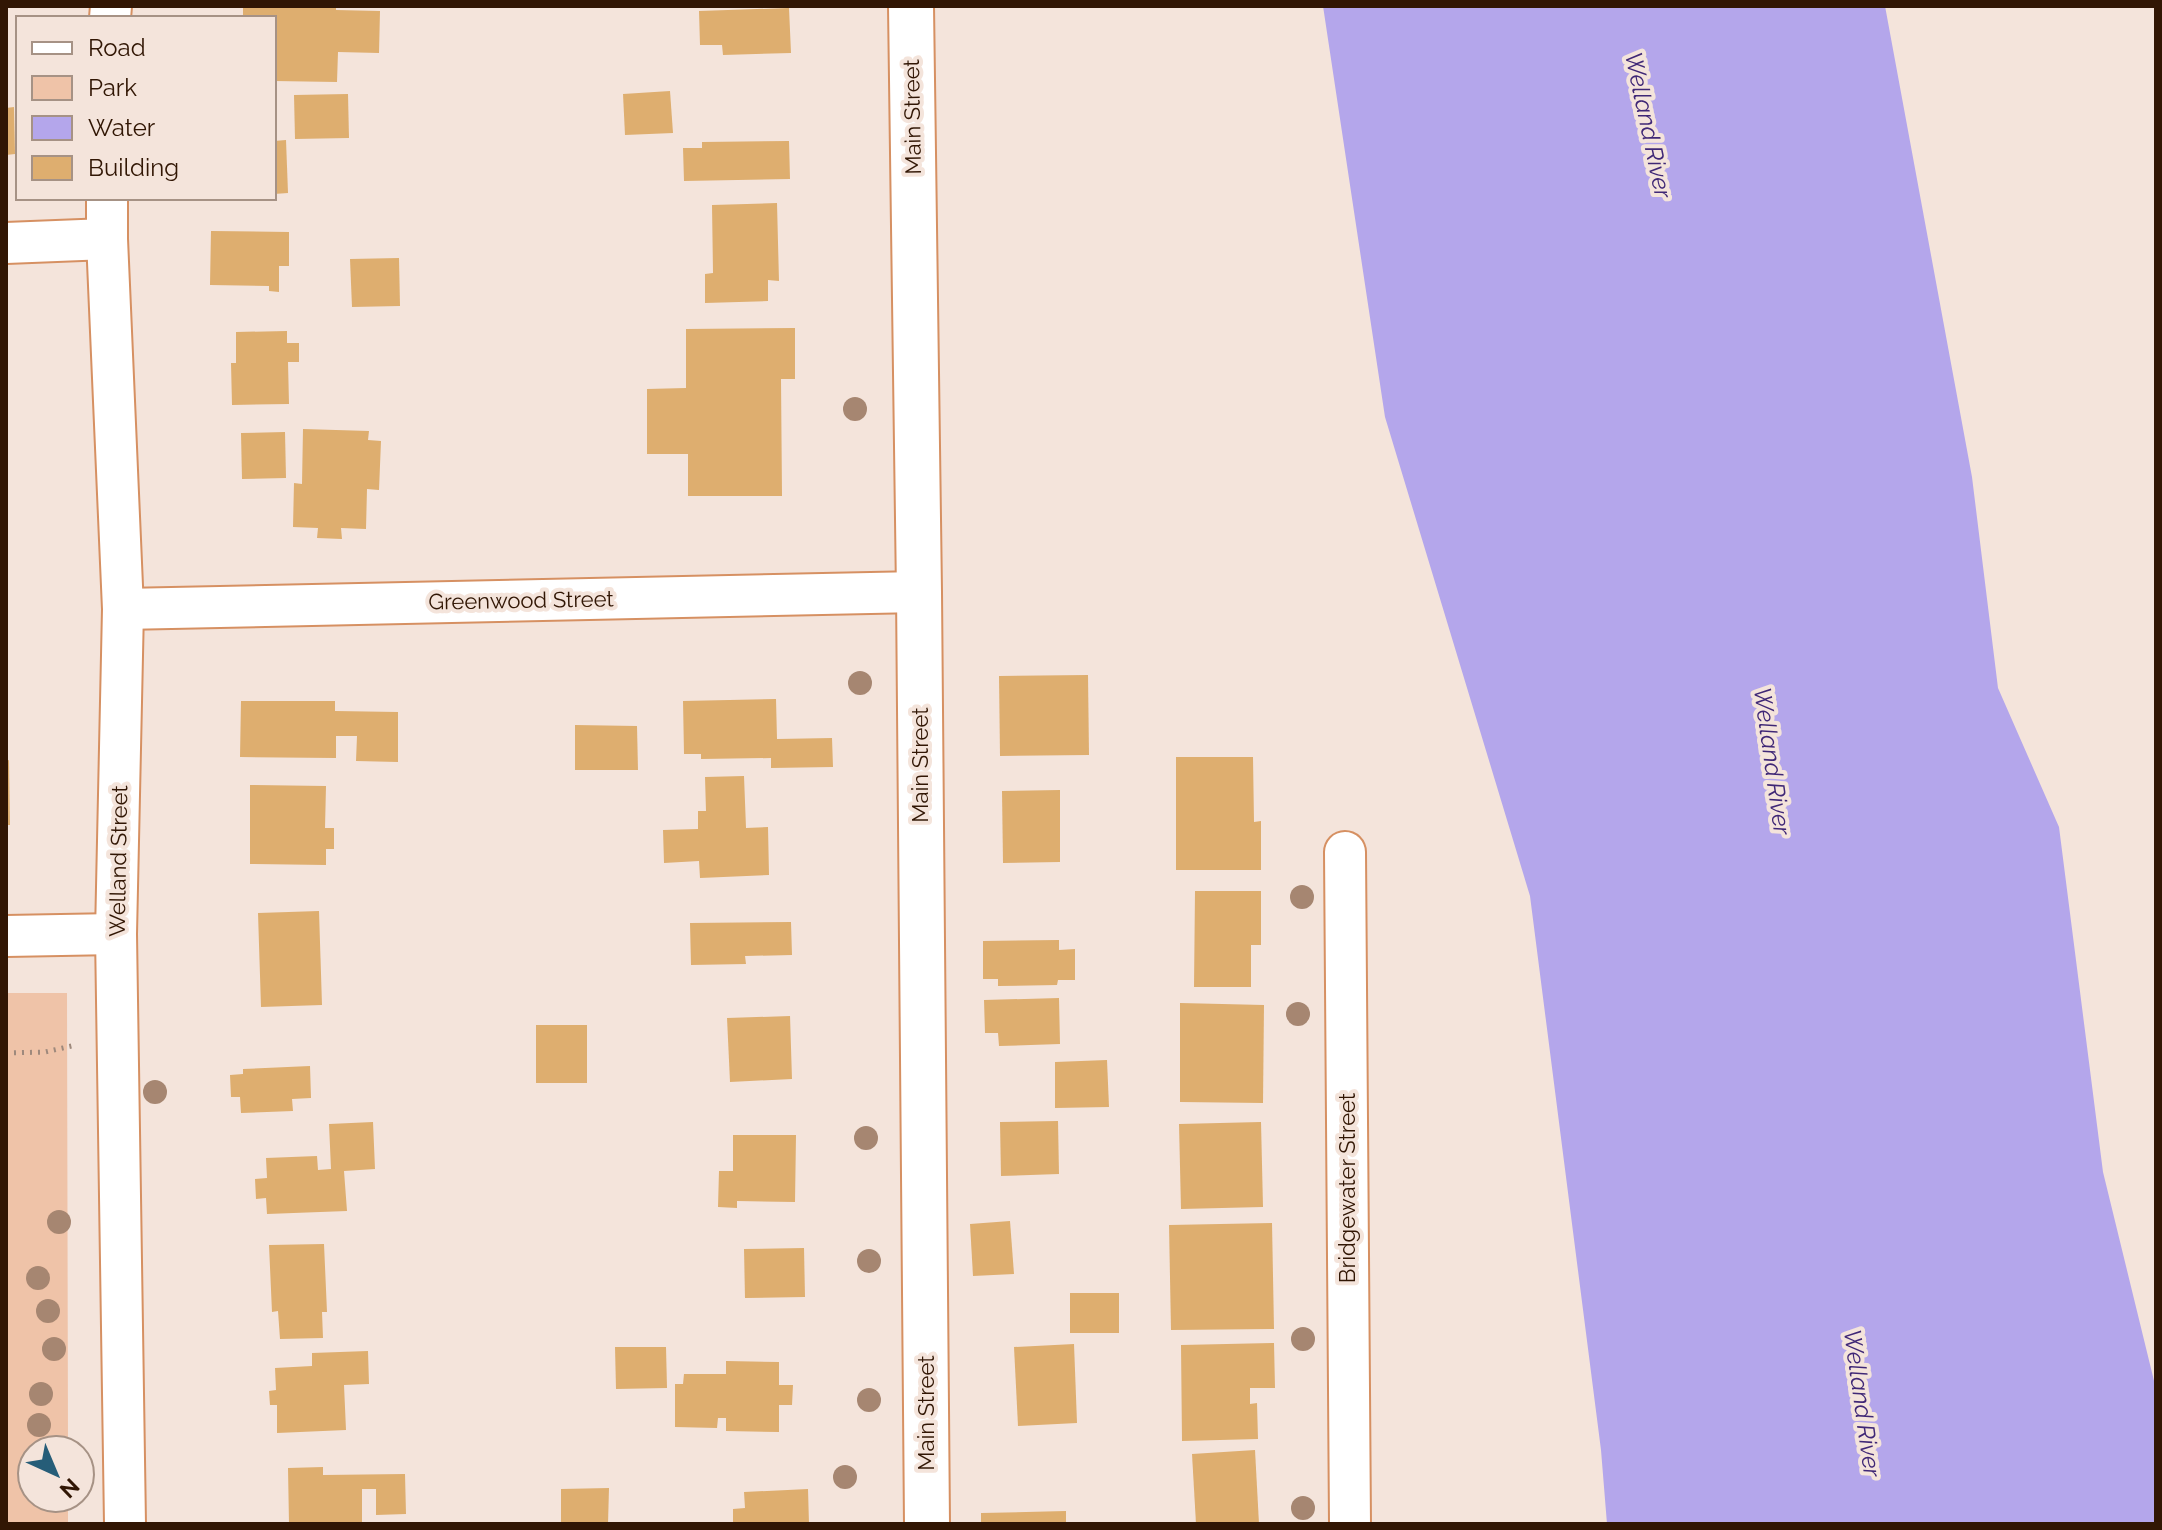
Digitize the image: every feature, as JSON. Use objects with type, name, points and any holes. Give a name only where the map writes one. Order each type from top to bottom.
[{"type":"main road","name":"Main Street","points":[[911,6],[927,1524]]},
{"type":"street","name":"Welland Street","points":[[107,200],[123,609],[116,934],[125,1524]]},
{"type":"street","points":[[6,243],[107,239]]},
{"type":"street","name":"Greenwood Street","points":[[123,609],[919,592]]},
{"type":"street","name":"Bridgewater Street","points":[[1345,852],[1350,1524]]},
{"type":"street","points":[[6,936],[116,934]]},
{"type":"path","points":[[6,1053],[55,1050],[117,1033]]},
{"type":"green space","points":[[6,993],[67,993],[68,1434],[16,1434],[16,1514],[68,1514],[68,1524],[6,1524]]},
{"type":"water","name":"Welland River","points":[[1323,6],[1885,6],[1972,477],[1998,688],[2059,827],[2103,1172],[2156,1389],[2156,1524],[1607,1524],[1601,1450],[1530,896],[1385,417]]},
{"type":"building","points":[[243,6],[336,6],[336,10],[380,11],[379,53],[338,52],[337,82],[276,81],[276,16],[243,16]]},
{"type":"building","points":[[789,8],[791,53],[723,55],[722,45],[700,45],[699,11]]},
{"type":"building","points":[[670,91],[673,133],[625,135],[623,94]]},
{"type":"building","points":[[348,94],[349,138],[295,139],[294,95]]},
{"type":"building","points":[[14,107],[15,154],[6,155],[6,108]]},
{"type":"building","points":[[286,140],[288,193],[276,194],[276,141]]},
{"type":"building","points":[[789,141],[790,179],[684,181],[683,148],[702,148],[702,142]]},
{"type":"building","points":[[777,203],[779,281],[768,280],[768,301],[705,303],[705,274],[713,273],[712,205]]},
{"type":"building","points":[[211,231],[289,232],[289,266],[279,266],[279,292],[269,291],[269,286],[210,285]]},
{"type":"building","points":[[399,258],[400,306],[352,307],[350,259]]},
{"type":"building","points":[[795,328],[795,379],[781,379],[782,496],[688,496],[688,454],[647,454],[647,389],[686,388],[686,329]]},
{"type":"building","points":[[287,331],[287,343],[299,343],[299,362],[288,362],[289,404],[232,405],[231,363],[236,363],[236,332]]},
{"type":"building","points":[[303,429],[369,431],[368,440],[381,441],[379,490],[367,489],[366,529],[341,528],[342,539],[317,538],[318,528],[293,527],[294,483],[302,484]]},
{"type":"building","points":[[285,432],[286,478],[242,479],[241,433]]},
{"type":"building","points":[[1088,675],[1089,755],[1000,756],[999,676]]},
{"type":"building","points":[[776,699],[777,739],[832,738],[833,767],[771,768],[771,758],[701,759],[701,754],[684,754],[683,701]]},
{"type":"building","points":[[241,701],[335,701],[335,711],[398,712],[398,762],[356,761],[357,736],[336,736],[336,758],[240,757]]},
{"type":"building","points":[[575,725],[637,726],[638,770],[575,770]]},
{"type":"building","points":[[1176,757],[1253,757],[1254,822],[1261,821],[1261,870],[1176,870]]},
{"type":"building","points":[[9,760],[10,825],[6,825],[6,761]]},
{"type":"building","points":[[744,776],[746,828],[768,827],[769,875],[700,878],[699,861],[664,863],[663,830],[698,829],[698,811],[706,811],[705,777]]},
{"type":"building","points":[[250,785],[326,786],[325,828],[334,828],[334,849],[326,849],[326,865],[250,864]]},
{"type":"building","points":[[1060,790],[1060,862],[1003,863],[1002,791]]},
{"type":"building","points":[[1195,891],[1261,891],[1261,945],[1251,945],[1251,987],[1194,987]]},
{"type":"building","points":[[319,911],[322,1005],[261,1007],[258,913]]},
{"type":"building","points":[[791,922],[792,955],[745,956],[746,964],[691,965],[690,923]]},
{"type":"building","points":[[1059,940],[1059,950],[1075,949],[1075,980],[1058,980],[1057,985],[998,986],[998,979],[983,979],[983,941]]},
{"type":"building","points":[[1059,998],[1060,1044],[999,1046],[998,1033],[985,1033],[984,1000]]},
{"type":"building","points":[[1180,1003],[1264,1005],[1263,1103],[1180,1102]]},
{"type":"building","points":[[790,1016],[792,1079],[730,1082],[727,1018]]},
{"type":"building","points":[[536,1025],[587,1025],[587,1083],[536,1083]]},
{"type":"building","points":[[1107,1060],[1109,1107],[1055,1108],[1055,1062]]},
{"type":"building","points":[[310,1066],[311,1098],[292,1099],[293,1111],[241,1113],[240,1097],[231,1097],[230,1075],[243,1074],[243,1069]]},
{"type":"building","points":[[1058,1121],[1059,1174],[1001,1176],[1000,1122]]},
{"type":"building","points":[[373,1122],[375,1169],[344,1171],[347,1211],[267,1214],[266,1198],[256,1199],[255,1179],[267,1178],[266,1158],[317,1156],[318,1170],[331,1169],[329,1124]]},
{"type":"building","points":[[1261,1122],[1263,1207],[1181,1209],[1179,1124]]},
{"type":"building","points":[[733,1135],[796,1135],[795,1202],[737,1201],[737,1208],[718,1207],[719,1171],[733,1171]]},
{"type":"building","points":[[1010,1221],[1014,1274],[973,1276],[970,1224]]},
{"type":"building","points":[[1272,1223],[1274,1329],[1171,1330],[1169,1225]]},
{"type":"building","points":[[324,1244],[327,1312],[322,1312],[323,1338],[280,1339],[278,1311],[272,1312],[269,1245]]},
{"type":"building","points":[[804,1248],[805,1297],[745,1298],[744,1249]]},
{"type":"building","points":[[1070,1293],[1119,1293],[1119,1333],[1070,1333]]},
{"type":"building","points":[[1274,1343],[1275,1388],[1250,1388],[1250,1404],[1257,1403],[1258,1439],[1182,1441],[1181,1345]]},
{"type":"building","points":[[1074,1344],[1077,1423],[1018,1426],[1014,1347]]},
{"type":"building","points":[[615,1347],[666,1347],[667,1388],[616,1389]]},
{"type":"building","points":[[368,1351],[369,1384],[344,1385],[346,1430],[277,1433],[277,1405],[270,1405],[269,1391],[276,1390],[275,1368],[312,1366],[312,1353]]},
{"type":"building","points":[[726,1361],[779,1362],[779,1385],[793,1385],[792,1405],[779,1405],[779,1432],[726,1431],[726,1418],[718,1418],[717,1428],[675,1427],[675,1384],[683,1384],[684,1374],[726,1374]]},
{"type":"building","points":[[1255,1450],[1259,1524],[1196,1524],[1192,1454]]},
{"type":"building","points":[[323,1467],[323,1475],[405,1474],[406,1514],[376,1515],[376,1489],[362,1489],[362,1524],[289,1524],[288,1468]]},
{"type":"building","points":[[609,1488],[608,1524],[561,1524],[561,1489]]},
{"type":"building","points":[[808,1489],[809,1524],[733,1524],[733,1509],[745,1508],[744,1492]]},
{"type":"building","points":[[1066,1511],[1066,1524],[981,1524],[981,1513]]}]
